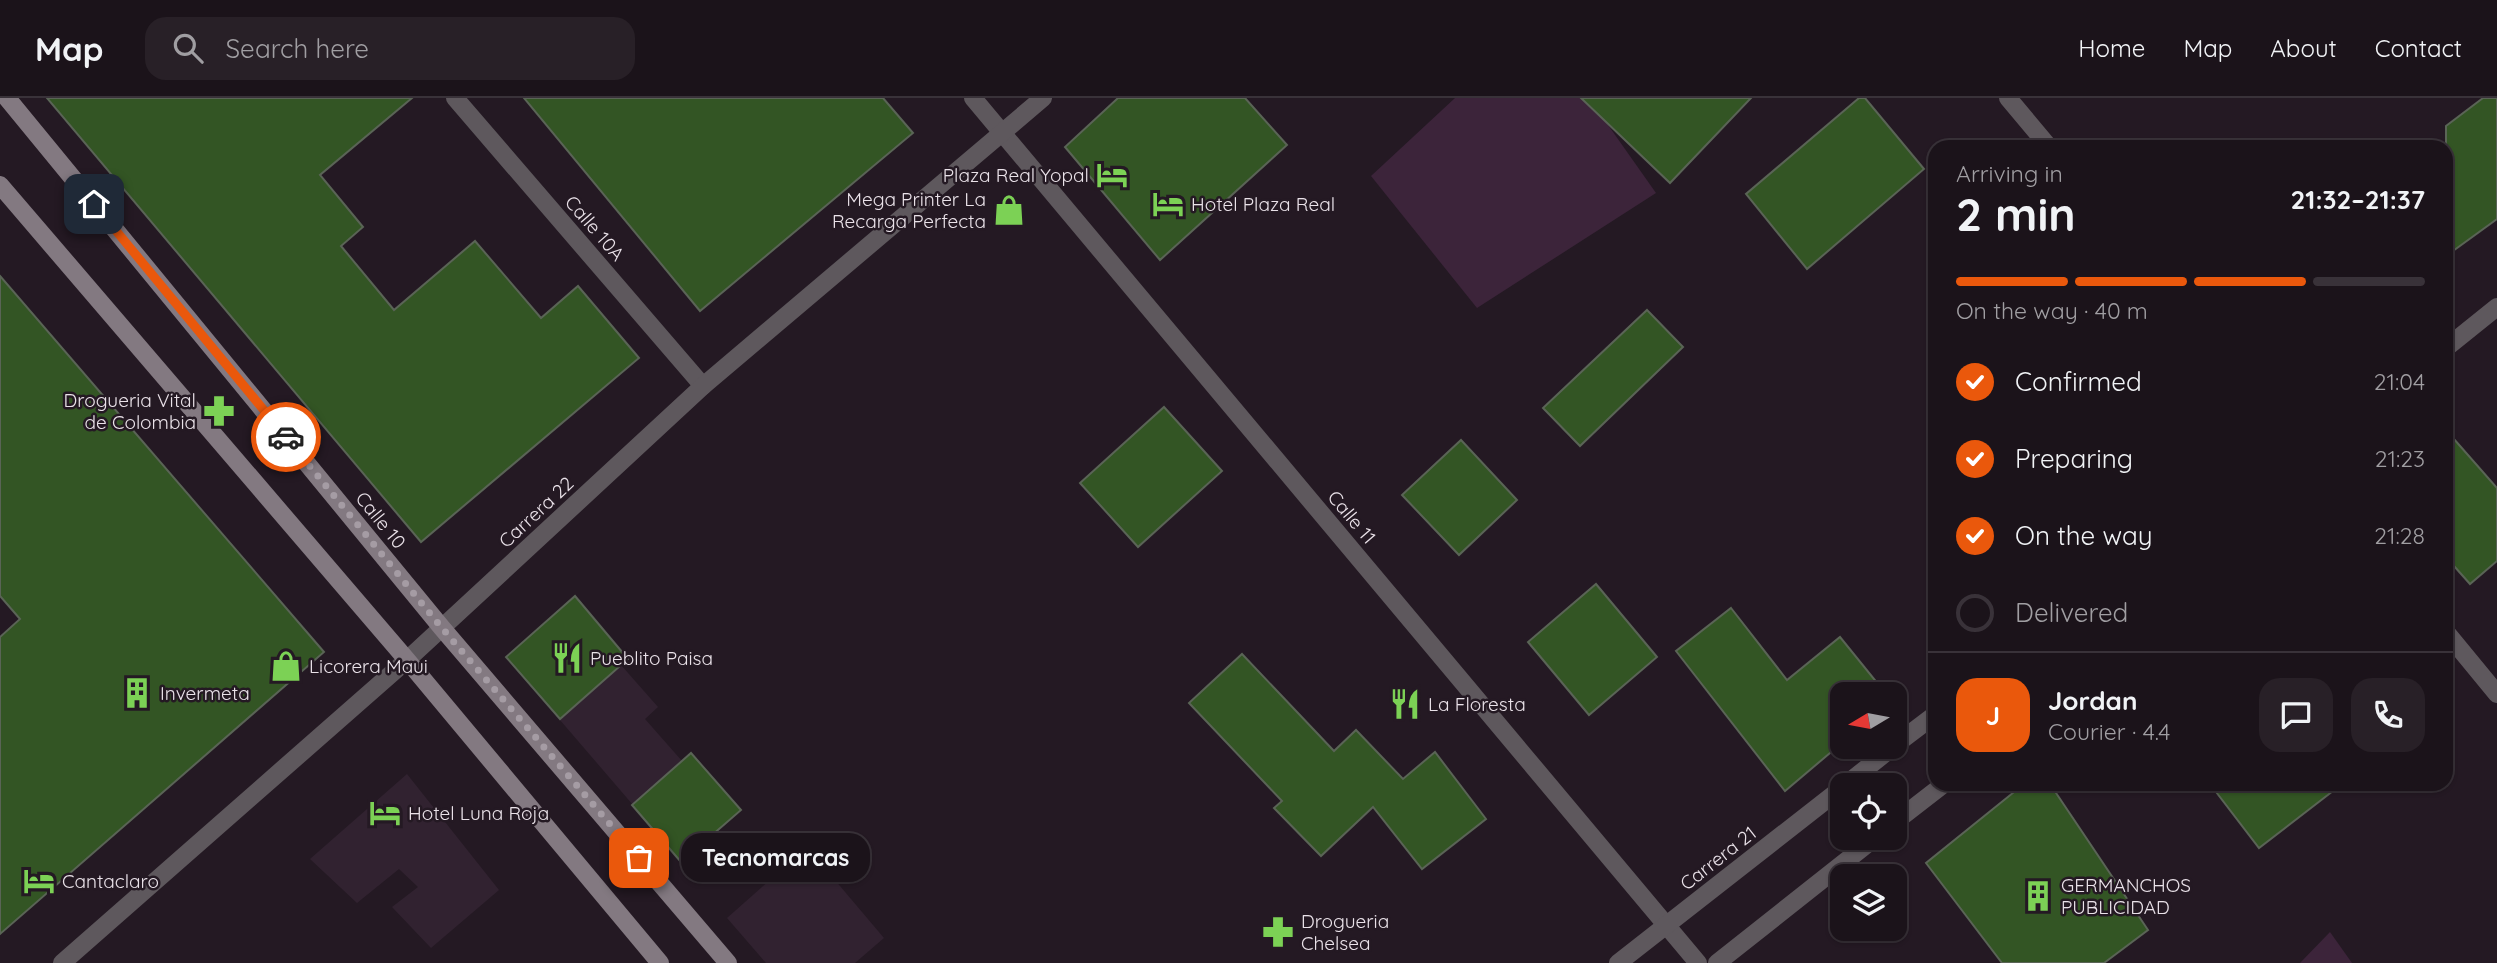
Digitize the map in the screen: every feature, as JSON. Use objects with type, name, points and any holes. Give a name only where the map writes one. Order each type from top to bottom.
[{"type":"main road","name":"Calle 10","points":[[7,98],[442,628],[728,963]]},
{"type":"main road","points":[[0,185],[407,660],[660,963]]},
{"type":"street","name":"Calle 10A","points":[[455,98],[703,386]]},
{"type":"street","name":"Calle 11","points":[[973,98],[1698,963]]},
{"type":"street","name":"Carrera 22","points":[[62,963],[407,660],[703,386],[1043,98]]},
{"type":"street","points":[[2008,98],[2043,140]]},
{"type":"street","points":[[2453,342],[2497,307]]},
{"type":"street","points":[[2453,641],[2497,694]]},
{"type":"street","name":"Carrera 21","points":[[1908,735],[1928,720]]},
{"type":"street","name":"Carrera 21","points":[[1860,773],[1876,760]]},
{"type":"street","points":[[1907,813],[1935,791]]},
{"type":"street","name":"Carrera 21","points":[[1618,963],[1830,796]]},
{"type":"street","points":[[1717,963],[1860,850]]},
{"type":"shaded area","points":[[1455,98],[1589,98],[1656,193],[1477,308],[1371,176]]},
{"type":"shaded area","points":[[621,665],[658,707],[645,719],[682,761],[633,805],[560,720]]},
{"type":"shaded area","points":[[407,774],[499,890],[431,948],[392,907],[418,887],[399,869],[357,903],[310,859]]},
{"type":"shaded area","points":[[807,847],[884,938],[855,963],[766,963],[727,918]]},
{"type":"shaded area","points":[[2330,932],[2352,963],[2300,963]]},
{"type":"building","points":[[47,98],[412,98],[320,175],[363,227],[341,246],[394,310],[475,241],[541,318],[578,286],[639,358],[421,542]]},
{"type":"building","points":[[524,98],[883,98],[913,133],[700,311]]},
{"type":"building","name":"Hotel Plaza Real","points":[[1118,98],[1245,98],[1287,145],[1160,260],[1065,147]]},
{"type":"building","points":[[1581,98],[1751,98],[1670,183]]},
{"type":"building","points":[[1859,98],[1865,98],[1924,169],[1807,269],[1746,194]]},
{"type":"building","points":[[2483,98],[2497,98],[2497,219],[2453,251],[2453,140],[2446,140],[2446,126]]},
{"type":"building","points":[[0,276],[324,652],[0,934],[0,637],[20,619],[0,596]]},
{"type":"building","points":[[1647,310],[1683,347],[1580,446],[1543,408]]},
{"type":"building","points":[[1164,407],[1222,471],[1138,547],[1080,483]]},
{"type":"building","points":[[2453,438],[2497,488],[2497,561],[2470,584],[2453,565]]},
{"type":"building","points":[[1461,440],[1517,500],[1459,555],[1402,495]]},
{"type":"building","points":[[1596,584],[1657,657],[1589,715],[1528,642]]},
{"type":"building","name":"Pueblito Paisa","points":[[575,596],[628,659],[560,719],[506,657]]},
{"type":"building","points":[[1731,608],[1787,680],[1840,637],[1876,682],[1830,682],[1830,753],[1785,791],[1676,651]]},
{"type":"building","points":[[1242,654],[1334,751],[1356,730],[1403,779],[1435,752],[1486,819],[1422,869],[1373,807],[1321,856],[1274,808],[1282,801],[1189,703]]},
{"type":"building","points":[[691,753],[741,810],[681,862],[632,805]]},
{"type":"building","name":"GERMANCHOS PUBLICIDAD","points":[[2015,791],[2055,791],[2148,930],[2104,963],[2002,963],[1926,863]]},
{"type":"building","points":[[2215,791],[2333,791],[2259,848]]},
{"type":"way so far","points":[[286,437],[442,628],[639,858]]},
{"type":"place","name":"Plaza Real Yopal","points":[[1112,175]]},
{"type":"place","name":"Hotel Plaza Real","points":[[1168,204]]},
{"type":"place","name":"Mega Printer La Recarga Perfecta","points":[[1009,210]]},
{"type":"place","name":"Drogueria Vital de Colombia","points":[[219,411]]},
{"type":"place","name":"Pueblito Paisa","points":[[567,658]]},
{"type":"place","name":"Licorera Maui","points":[[286,666]]},
{"type":"place","name":"Invermeta","points":[[137,693]]},
{"type":"place","name":"La Floresta","points":[[1405,704]]},
{"type":"place","name":"Hotel Luna Roja","points":[[385,813]]},
{"type":"place","name":"Tecnomarcas","points":[[639,858]]},
{"type":"place","name":"Cantaclaro","points":[[39,881]]},
{"type":"place","name":"GERMANCHOS PUBLICIDAD","points":[[2038,896]]},
{"type":"place","name":"Drogueria Chelsea","points":[[1278,932]]},
{"type":"route","points":[[94,204],[286,437]]}]
